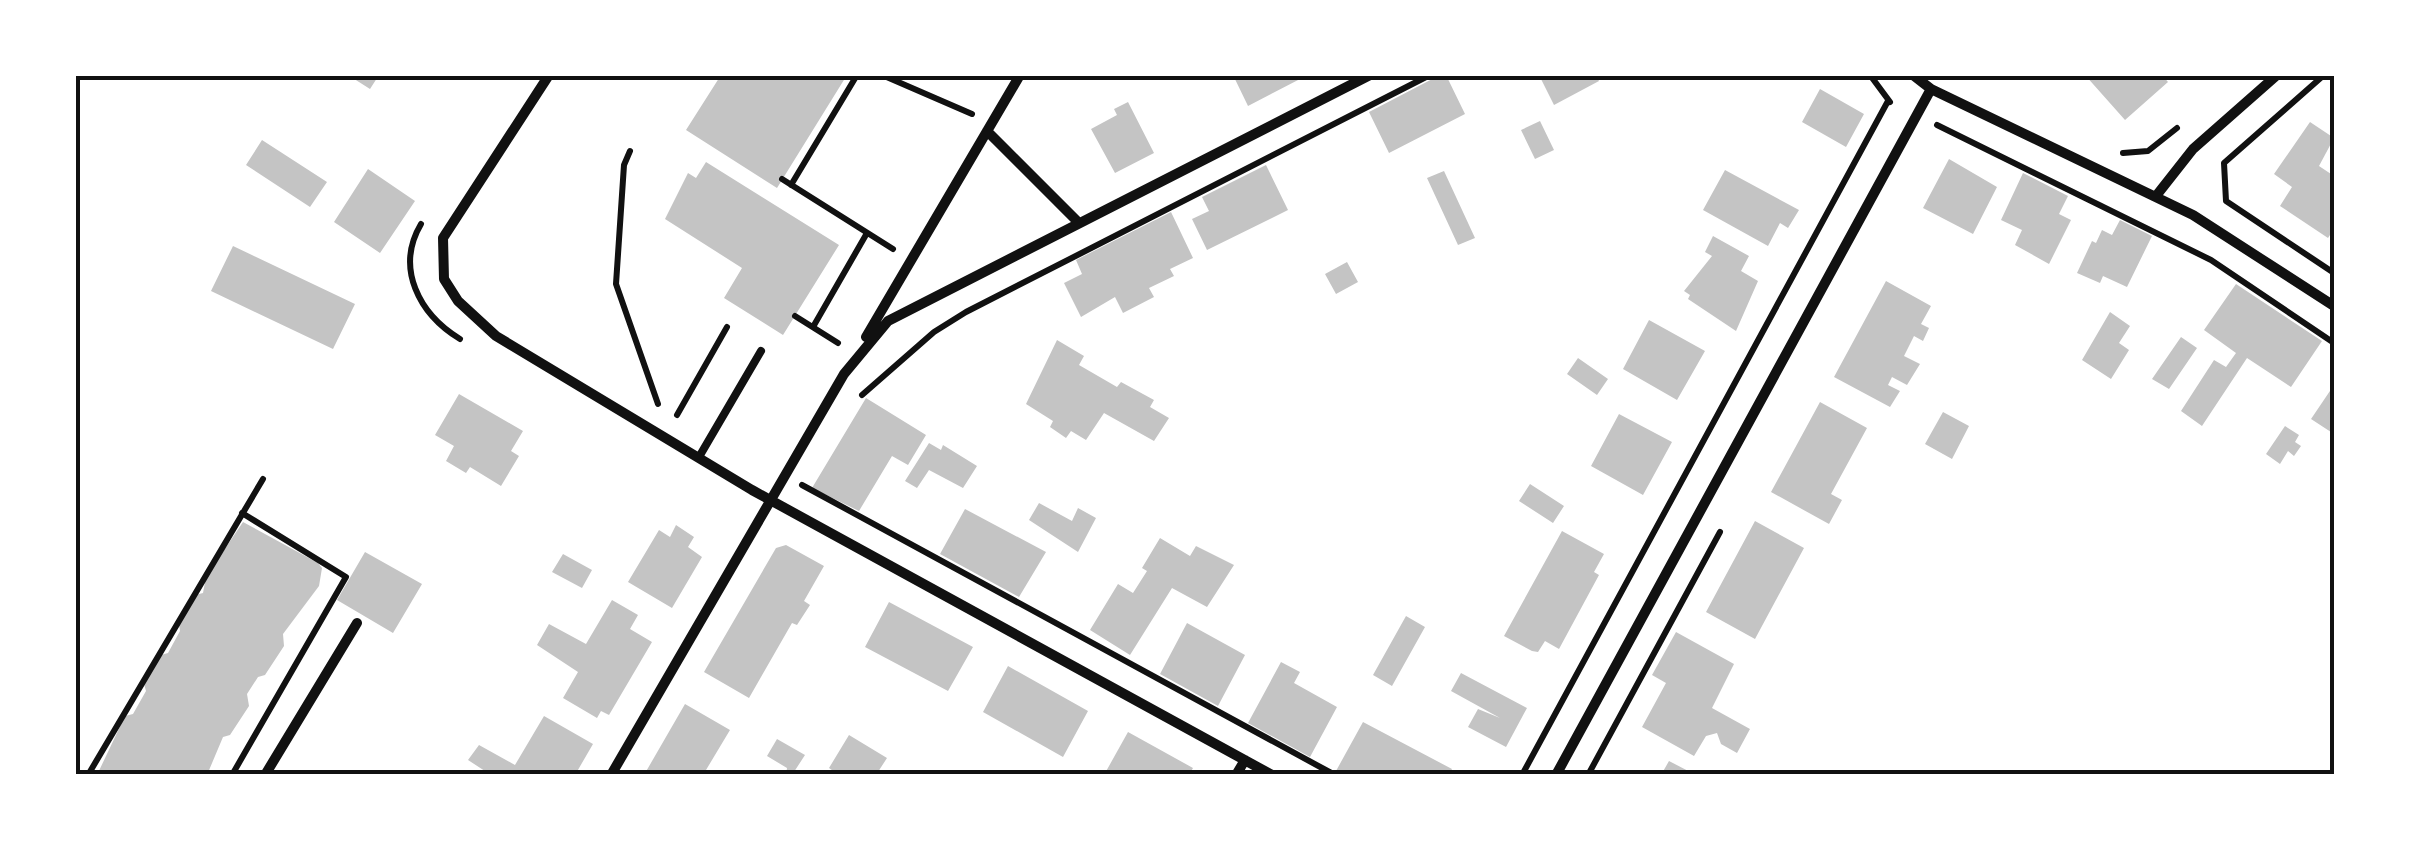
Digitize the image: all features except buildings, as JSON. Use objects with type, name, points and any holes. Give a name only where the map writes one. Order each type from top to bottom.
[{"type":"street","points":[[549,75],[455,214],[443,238],[444,279],[458,301],[496,336],[770,500],[1272,775]]},
{"type":"street","points":[[611,775],[1020,75]]},
{"type":"street","points":[[844,374],[872,336],[901,313],[1370,75]]},
{"type":"street","points":[[1912,75],[1931,89],[2156,196],[2238,242],[2334,306]]},
{"type":"street","points":[[2156,196],[2193,149],[2277,75]]},
{"type":"street","points":[[1556,775],[1931,89]]},
{"type":"street","points":[[986,131],[1078,222]]},
{"type":"street","points":[[265,775],[357,622]]},
{"type":"street","points":[[1236,775],[1245,760]]},
{"type":"lane","points":[[699,458],[761,351]]},
{"type":"path","points":[[792,185],[857,75]]},
{"type":"path","points":[[882,75],[972,114]]},
{"type":"path","points":[[854,406],[904,356],[966,312],[1430,75]]},
{"type":"path","points":[[1870,75],[1888,100],[2211,260],[2334,344]]},
{"type":"path","points":[[2324,75],[2224,163],[2226,200],[2334,273]]},
{"type":"path","points":[[1522,775],[1888,100]]},
{"type":"path","points":[[2115,152],[2148,151],[2183,122]]},
{"type":"path","points":[[630,151],[624,165],[616,284],[658,404]]},
{"type":"path","points":[[782,180],[892,249]]},
{"type":"path","points":[[429,212],[408,253],[411,280],[434,318],[464,341]]},
{"type":"path","points":[[813,327],[867,233]]},
{"type":"path","points":[[795,316],[838,343]]},
{"type":"path","points":[[677,415],[727,327]]},
{"type":"path","points":[[791,512],[815,470]]},
{"type":"path","points":[[88,775],[263,479]]},
{"type":"path","points":[[806,486],[1334,775]]},
{"type":"path","points":[[232,775],[346,576],[242,513]]}]
